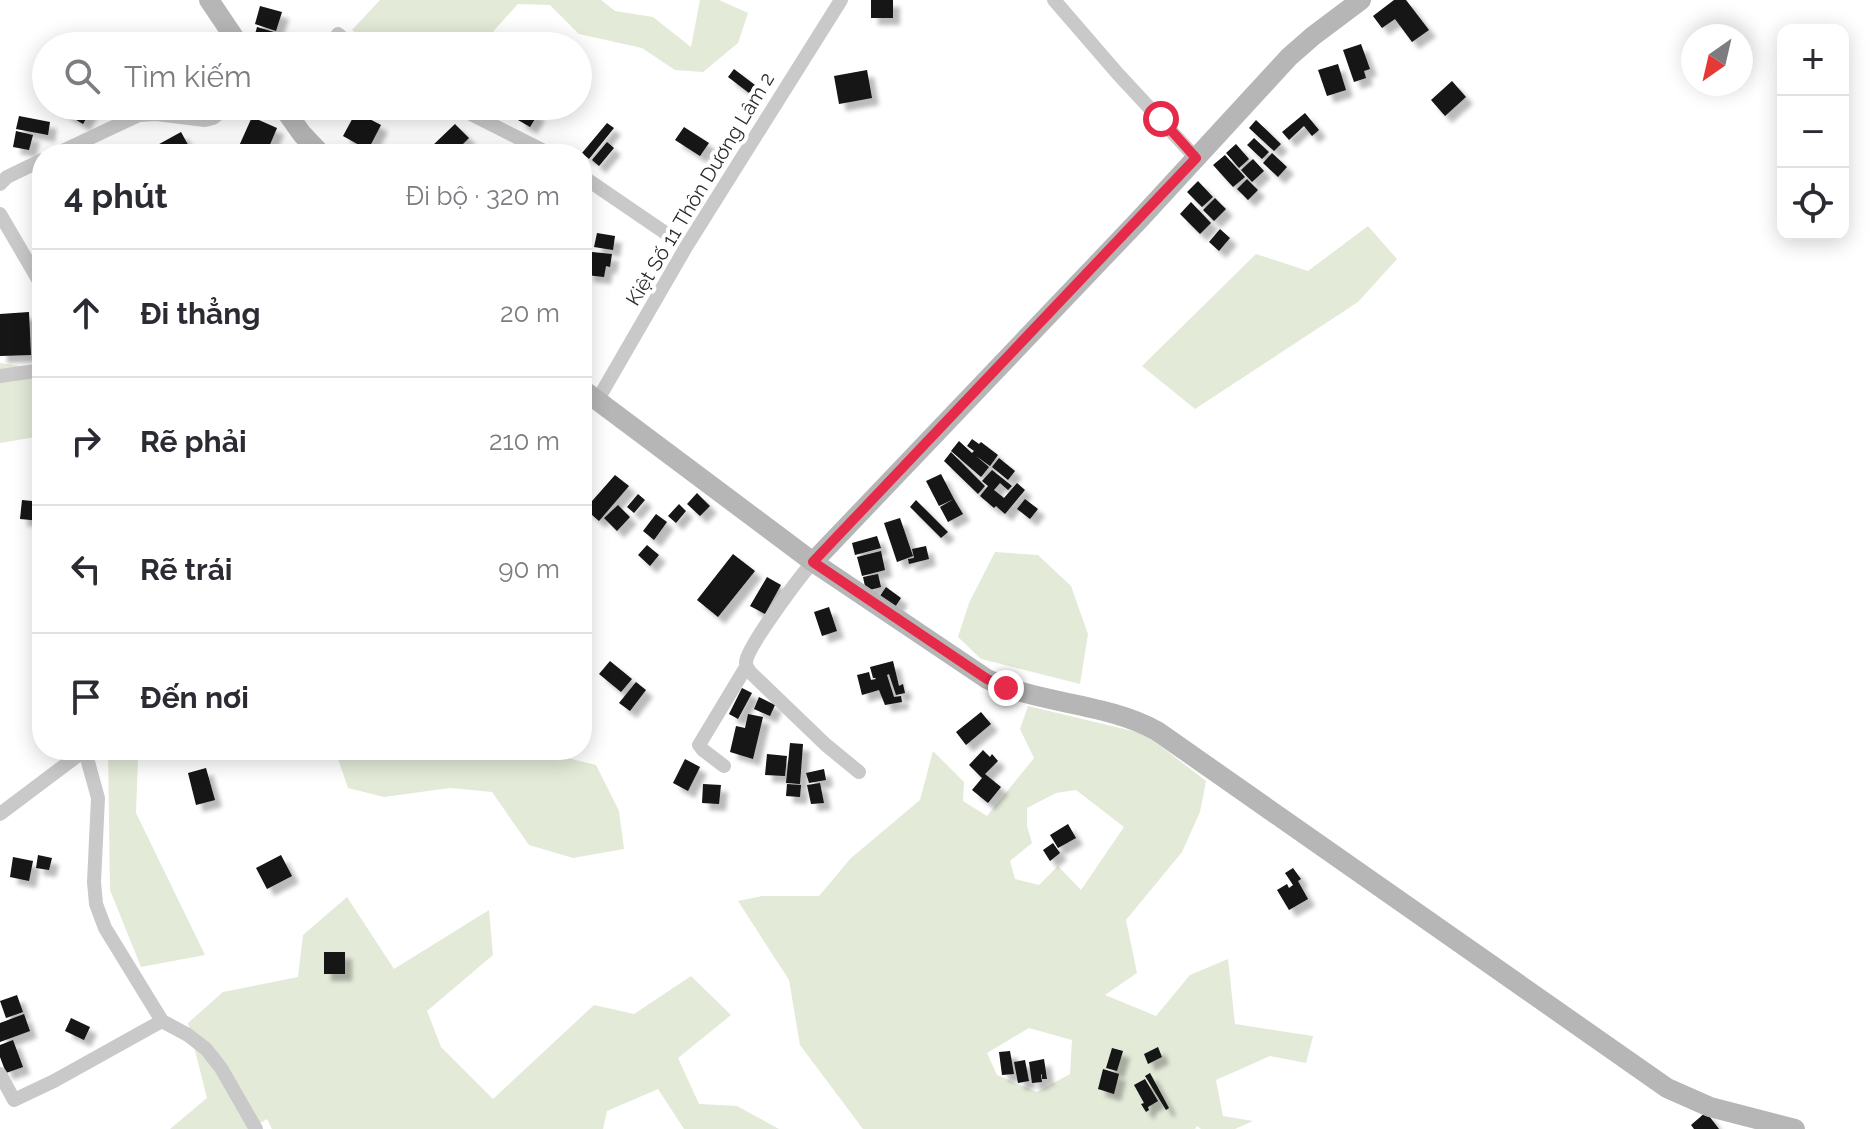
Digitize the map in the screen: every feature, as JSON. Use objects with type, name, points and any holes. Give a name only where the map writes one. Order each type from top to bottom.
[{"type":"street","points":[[209,0],[231,32]]},
{"type":"street","name":"Kiệt Số 11 Thôn Dương Lâm 2","points":[[592,390],[841,0]]},
{"type":"street","points":[[1054,0],[1196,158]]},
{"type":"street","points":[[724,766],[699,745],[746,667],[752,648],[793,585],[1289,57],[1361,0]]},
{"type":"street","points":[[77,144],[128,120]]},
{"type":"street","points":[[292,120],[312,144]]},
{"type":"street","points":[[483,120],[530,144]]},
{"type":"street","points":[[0,184],[7,177],[32,165]]},
{"type":"street","points":[[592,183],[686,247]]},
{"type":"street","points":[[0,214],[32,269]]},
{"type":"street","points":[[0,376],[32,371]]},
{"type":"street","points":[[592,397],[813,562],[987,679],[1006,688],[1122,715],[1157,731],[1667,1088],[1749,1123],[1795,1129]]},
{"type":"street","points":[[746,667],[826,745],[859,772]]},
{"type":"street","points":[[0,814],[72,760]]},
{"type":"street","points":[[88,760],[98,798],[94,882],[96,904],[105,928],[162,1021],[206,1049],[221,1068],[256,1129]]},
{"type":"street","points":[[0,1074],[14,1100],[162,1021]]},
{"type":"green space","points":[[380,0],[601,0],[615,11],[653,17],[691,47],[700,0],[719,0],[748,13],[738,43],[703,72],[675,70],[642,48],[592,37],[592,32],[577,32],[550,5],[518,4],[493,32],[352,30]]},
{"type":"green space","points":[[1368,226],[1397,259],[1358,302],[1195,409],[1142,366],[1256,254],[1308,271]]},
{"type":"green space","points":[[0,363],[32,368],[32,438],[0,443]]},
{"type":"green space","points":[[995,552],[1038,555],[1071,586],[1088,634],[1080,684],[981,659],[958,637],[969,603]]},
{"type":"green space","points":[[1028,706],[1145,734],[1206,781],[1200,812],[1182,852],[1126,920],[1137,973],[1105,995],[1156,1016],[1190,975],[1228,959],[1235,1024],[1313,1036],[1306,1063],[1270,1056],[1216,1080],[1223,1116],[1253,1121],[1235,1129],[1201,1129],[1197,1126],[1195,1129],[863,1129],[800,1045],[789,980],[738,901],[762,896],[819,896],[851,858],[920,800],[933,751],[964,782],[963,801],[987,816],[1034,758],[1020,729]],"holes":[[[1076,790],[1124,827],[1081,890],[1058,866],[1039,885],[1015,879],[1010,861],[1032,843],[1027,826],[1027,808],[1056,793]],[[1029,1028],[1072,1040],[1070,1074],[1037,1092],[997,1075],[987,1053]]]},
{"type":"green space","points":[[108,760],[138,760],[136,813],[205,955],[141,967],[110,890]]},
{"type":"green space","points":[[338,760],[576,760],[596,765],[619,811],[624,849],[573,858],[529,845],[492,792],[450,788],[384,797],[348,788]]},
{"type":"green space","points":[[347,897],[394,969],[489,910],[493,955],[427,1011],[441,1047],[493,1099],[594,1005],[634,1014],[691,976],[731,1015],[678,1058],[699,1104],[737,1106],[779,1129],[684,1129],[658,1089],[607,1111],[603,1129],[272,1129],[267,1119],[250,1129],[170,1129],[207,1098],[188,1023],[223,992],[298,977],[303,935]]},
{"type":"building","points":[[871,0],[893,0],[893,18],[871,18]]},
{"type":"building","points":[[1394,0],[1406,0],[1429,30],[1412,42],[1395,19],[1382,28],[1373,16]]},
{"type":"building","points":[[260,6],[282,12],[276,31],[255,24]]},
{"type":"building","points":[[257,27],[274,32],[256,32]]},
{"type":"building","points":[[1361,44],[1370,69],[1364,71],[1366,78],[1354,82],[1343,50]]},
{"type":"building","points":[[1338,64],[1346,90],[1327,96],[1318,70]]},
{"type":"building","points":[[734,69],[755,85],[749,93],[728,77]]},
{"type":"building","points":[[867,70],[872,98],[839,104],[834,76]]},
{"type":"building","points":[[1452,81],[1466,97],[1445,116],[1431,100]]},
{"type":"building","points":[[1305,113],[1319,130],[1312,136],[1304,126],[1289,140],[1282,132]]},
{"type":"building","points":[[19,116],[50,122],[48,135],[16,129]]},
{"type":"building","points":[[251,120],[277,128],[270,144],[240,144]]},
{"type":"building","points":[[352,120],[371,120],[381,125],[371,144],[357,144],[343,136]]},
{"type":"building","points":[[518,120],[534,120],[530,127]]},
{"type":"building","points":[[1256,120],[1281,144],[1274,151],[1249,128]]},
{"type":"building","points":[[607,123],[614,128],[592,155],[592,144],[590,144]]},
{"type":"building","points":[[455,124],[469,138],[463,144],[434,144]]},
{"type":"building","points":[[684,127],[709,143],[700,156],[675,140]]},
{"type":"building","points":[[16,131],[33,135],[29,150],[13,147]]},
{"type":"building","points":[[181,132],[188,144],[159,144]]},
{"type":"building","points":[[1254,138],[1269,152],[1262,159],[1247,145]]},
{"type":"building","points":[[607,142],[614,148],[599,166],[592,160]]},
{"type":"building","points":[[1236,144],[1249,159],[1239,168],[1226,153]]},
{"type":"building","points":[[1272,153],[1287,167],[1278,177],[1263,163]]},
{"type":"building","points":[[1225,155],[1245,177],[1233,187],[1213,165]]},
{"type":"building","points":[[1253,159],[1264,171],[1252,182],[1241,170]]},
{"type":"building","points":[[1247,179],[1258,190],[1248,200],[1237,189]]},
{"type":"building","points":[[1198,181],[1213,197],[1202,207],[1187,192]]},
{"type":"building","points":[[1215,198],[1226,209],[1214,221],[1203,210]]},
{"type":"building","points":[[1191,202],[1211,223],[1200,234],[1180,214]]},
{"type":"building","points":[[1220,229],[1230,238],[1219,251],[1209,242]]},
{"type":"building","points":[[597,233],[615,236],[613,250],[594,247]]},
{"type":"building","points":[[592,252],[612,254],[604,277],[592,276]]},
{"type":"building","points":[[29,312],[31,355],[0,356],[0,314]]},
{"type":"building","points":[[972,439],[998,455],[990,466],[976,456],[989,467],[981,477],[951,451],[959,441],[972,453],[974,451],[967,446]]},
{"type":"building","points":[[951,452],[985,486],[978,494],[944,461]]},
{"type":"building","points":[[999,458],[1015,471],[1008,480],[992,467]]},
{"type":"building","points":[[992,470],[1012,486],[1008,490],[1000,483],[994,490],[1004,498],[1017,483],[1025,490],[1005,514],[980,496],[988,486],[982,481]]},
{"type":"building","points":[[941,474],[954,499],[939,506],[926,481]]},
{"type":"building","points":[[615,475],[629,486],[599,521],[592,515],[592,501]]},
{"type":"building","points":[[697,493],[710,506],[700,516],[687,504]]},
{"type":"building","points":[[638,494],[645,500],[634,513],[627,507]]},
{"type":"building","points":[[954,499],[963,514],[948,522],[940,507]]},
{"type":"building","points":[[1025,499],[1038,509],[1030,519],[1017,509]]},
{"type":"building","points":[[22,500],[32,501],[32,520],[20,519]]},
{"type":"building","points":[[916,500],[948,532],[941,538],[910,507]]},
{"type":"building","points":[[679,504],[686,511],[676,523],[668,516]]},
{"type":"building","points":[[618,505],[630,517],[617,531],[604,518]]},
{"type":"building","points":[[656,514],[667,522],[654,540],[643,531]]},
{"type":"building","points":[[900,518],[913,556],[897,562],[884,523]]},
{"type":"building","points":[[877,536],[881,548],[855,555],[852,543]]},
{"type":"building","points":[[647,545],[659,555],[650,566],[638,555]]},
{"type":"building","points":[[926,546],[929,559],[909,564],[908,559],[914,558],[912,549]]},
{"type":"building","points":[[881,551],[885,570],[862,576],[857,557]]},
{"type":"building","points":[[733,554],[755,571],[718,617],[697,600]]},
{"type":"building","points":[[878,574],[881,587],[866,591],[863,577]]},
{"type":"building","points":[[767,577],[781,585],[765,614],[750,606]]},
{"type":"building","points":[[886,587],[901,598],[895,607],[880,596]]},
{"type":"building","points":[[829,607],[837,631],[822,636],[814,612]]},
{"type":"building","points":[[610,661],[632,679],[621,692],[599,674]]},
{"type":"building","points":[[893,661],[899,686],[903,684],[905,693],[896,695],[887,675],[894,697],[901,696],[902,702],[885,705],[879,690],[862,695],[857,675],[869,672],[871,680],[876,679],[870,667]]},
{"type":"building","points":[[636,682],[646,690],[630,711],[619,703]]},
{"type":"building","points":[[742,688],[752,693],[738,719],[729,714]]},
{"type":"building","points":[[759,697],[775,705],[770,716],[754,709]]},
{"type":"building","points":[[981,712],[991,724],[966,745],[956,732]]},
{"type":"building","points":[[748,714],[763,717],[753,759],[730,752],[736,726],[745,728]]},
{"type":"building","points":[[790,743],[803,744],[800,784],[786,783]]},
{"type":"building","points":[[983,750],[998,761],[985,774],[1001,787],[988,803],[972,790],[982,778],[969,765]]},
{"type":"building","points":[[767,754],[787,756],[785,776],[765,775]]},
{"type":"building","points":[[685,759],[700,767],[688,791],[673,783]]},
{"type":"building","points":[[206,768],[215,800],[196,805],[188,773]]},
{"type":"building","points":[[824,769],[826,780],[809,783],[806,773]]},
{"type":"building","points":[[820,783],[824,803],[811,804],[807,785]]},
{"type":"building","points":[[703,784],[721,785],[719,804],[702,803]]},
{"type":"building","points":[[787,784],[801,785],[800,797],[786,796]]},
{"type":"building","points":[[1068,824],[1076,838],[1058,848],[1050,835]]},
{"type":"building","points":[[1053,843],[1060,853],[1050,861],[1043,850]]},
{"type":"building","points":[[38,855],[52,858],[49,870],[36,868]]},
{"type":"building","points":[[281,855],[292,876],[267,889],[256,868]]},
{"type":"building","points":[[13,857],[33,861],[29,881],[10,877]]},
{"type":"building","points":[[1293,868],[1301,879],[1298,881],[1308,899],[1289,910],[1277,890],[1287,884],[1289,888],[1293,885],[1285,873]]},
{"type":"building","points":[[324,952],[345,952],[345,974],[324,974]]},
{"type":"building","points":[[17,995],[23,1012],[6,1018],[0,1001]]},
{"type":"building","points":[[24,1014],[30,1031],[0,1042],[0,1023]]},
{"type":"building","points":[[71,1018],[90,1027],[84,1040],[65,1031]]},
{"type":"building","points":[[13,1040],[23,1067],[6,1073],[0,1057],[0,1045]]},
{"type":"building","points":[[1158,1047],[1162,1057],[1148,1064],[1144,1054]]},
{"type":"building","points":[[1112,1048],[1123,1051],[1117,1071],[1106,1068]]},
{"type":"building","points":[[1010,1051],[1014,1074],[1002,1075],[999,1052]]},
{"type":"building","points":[[1044,1059],[1047,1079],[1042,1079],[1042,1074],[1041,1075],[1042,1082],[1032,1083],[1029,1062]]},
{"type":"building","points":[[1025,1060],[1029,1081],[1018,1083],[1014,1062]]},
{"type":"building","points":[[1103,1069],[1119,1074],[1114,1094],[1098,1089]]},
{"type":"building","points":[[1150,1073],[1169,1108],[1166,1110],[1145,1076]]},
{"type":"building","points":[[1145,1079],[1158,1101],[1146,1112],[1134,1085]]},
{"type":"building","points":[[1706,1112],[1719,1129],[1694,1129],[1691,1125]]},
{"type":"route","points":[[1006,688],[987,679],[813,562],[1196,158],[1161,119]]}]
